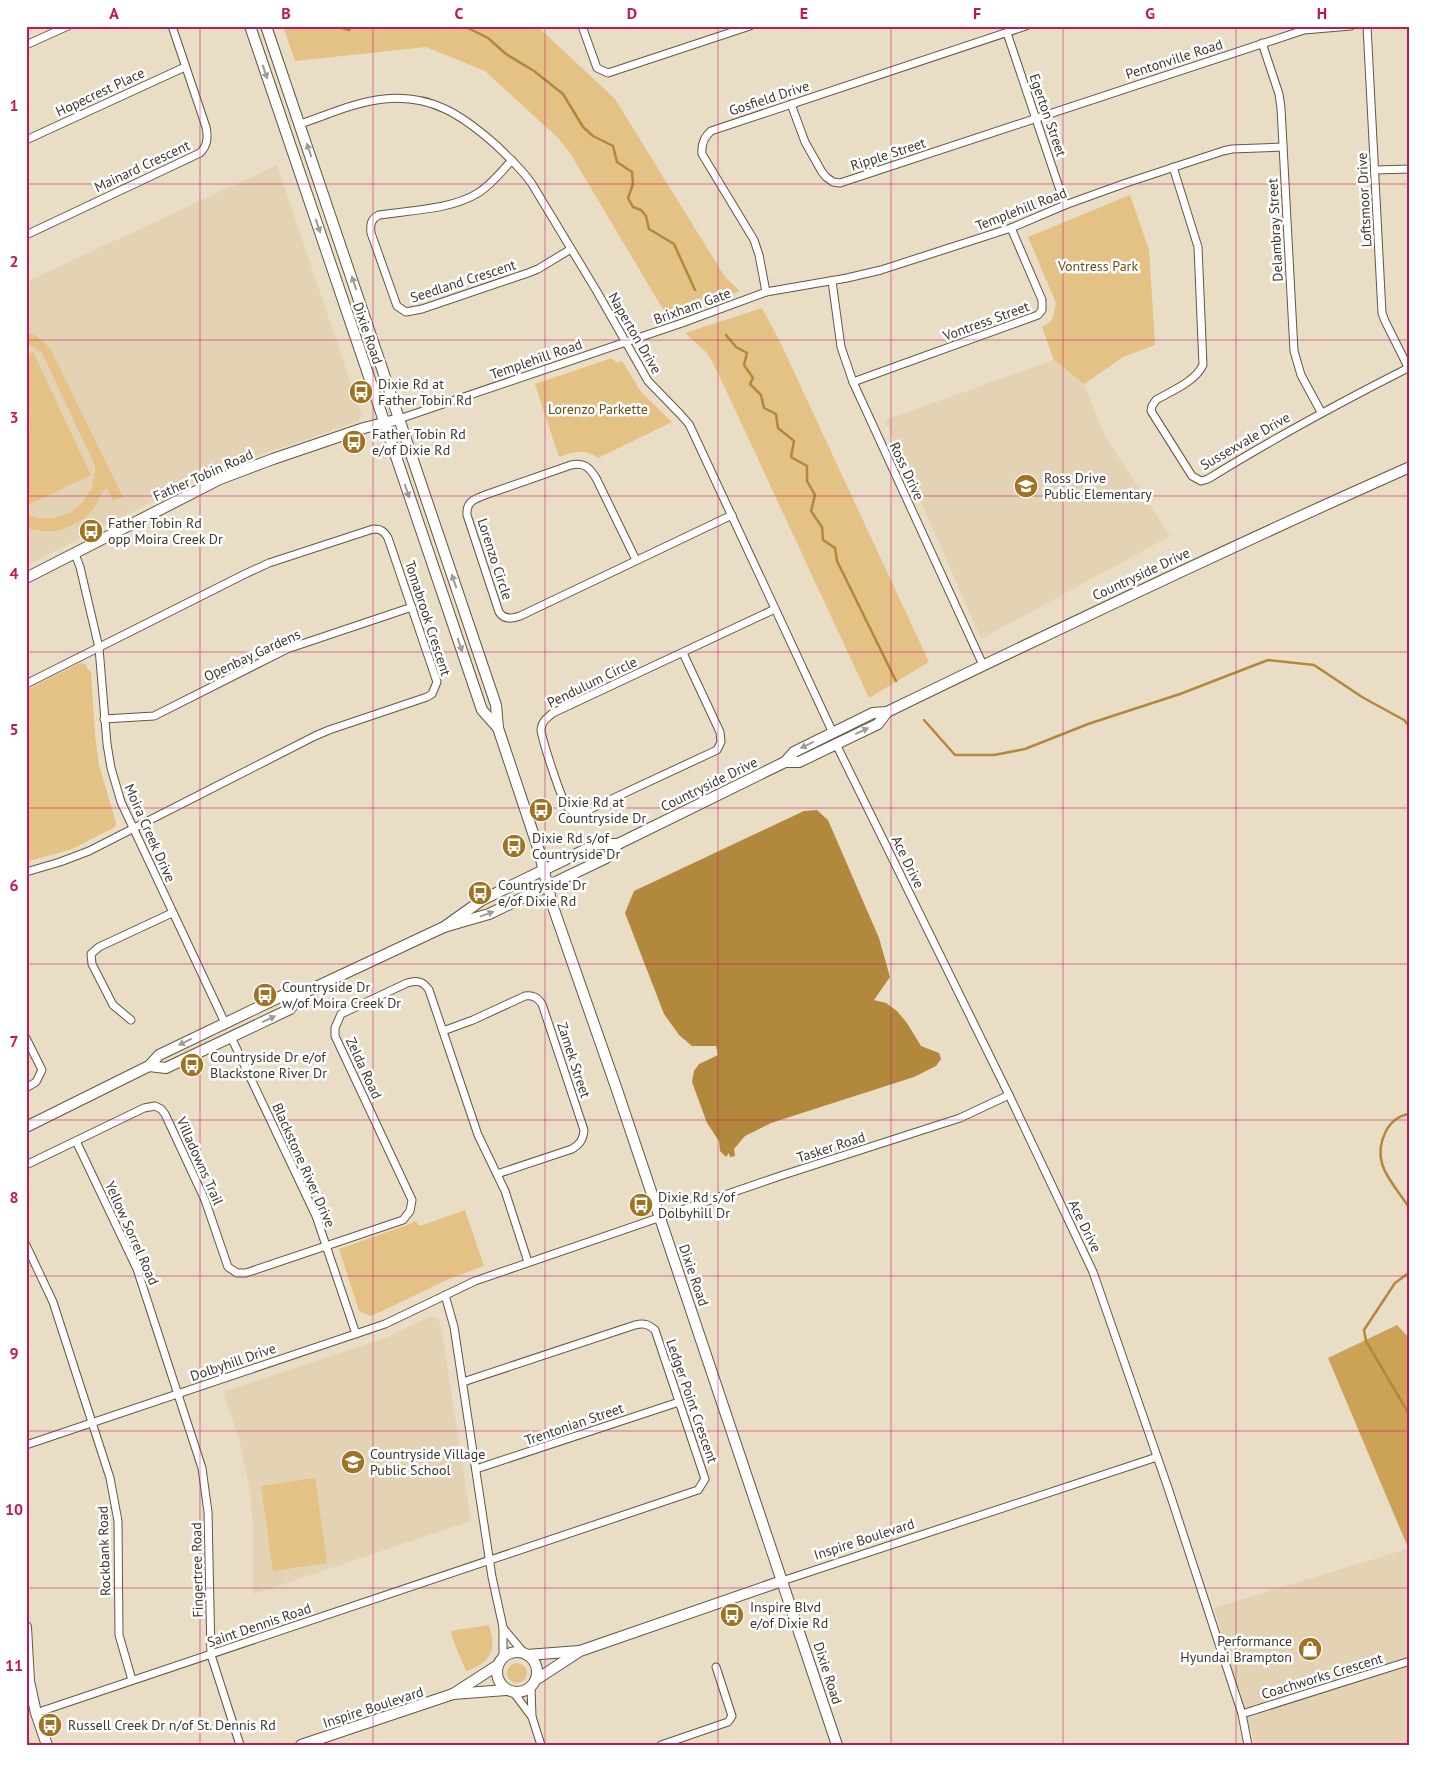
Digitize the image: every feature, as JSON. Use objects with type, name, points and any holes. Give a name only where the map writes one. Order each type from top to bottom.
[{"type":"main road","name":"Dixie Road","points":[[250,26],[482,710],[498,728]]},
{"type":"main road","name":"Dixie Road","points":[[266,26],[496,705],[498,728],[536,843],[552,904],[620,1097],[837,1745]]},
{"type":"main road","name":"Father Tobin Road","points":[[26,578],[220,479],[273,459],[399,419]]},
{"type":"main road","name":"Countryside Drive","points":[[26,1127],[149,1066],[159,1054],[286,994],[301,994],[444,927],[489,914],[606,858],[618,844],[785,762],[794,752],[873,713],[887,712],[1243,541],[1410,467]]},
{"type":"main road","name":"Countryside Drive","points":[[785,762],[799,762],[878,724],[887,712]]},
{"type":"main road","name":"Countryside Drive","points":[[444,927],[482,900],[597,844],[618,844]]},
{"type":"main road","name":"Countryside Drive","points":[[149,1066],[166,1068],[232,1037],[290,1009],[301,994]]},
{"type":"main road","points":[[225,1023],[232,1037]]},
{"type":"main road","name":"Inspire Boulevard","points":[[534,1683],[580,1651],[782,1581]]},
{"type":"main road","points":[[26,1627],[29,1680],[36,1713],[47,1745]]},
{"type":"main road","name":"Inspire Boulevard","points":[[525,1654],[580,1651]]},
{"type":"main road","points":[[513,1652],[525,1654],[536,1665],[534,1683],[522,1692],[510,1691],[500,1685],[497,1677],[500,1661],[513,1652]]},
{"type":"main road","name":"Inspire Boulevard","points":[[452,1694],[500,1661]]},
{"type":"main road","name":"Inspire Boulevard","points":[[301,1745],[452,1694],[510,1691]]},
{"type":"street","points":[[26,45],[68,26]]},
{"type":"street","name":"Mainard Crescent","points":[[26,235],[200,153],[204,149],[208,136],[206,126],[172,26]]},
{"type":"street","points":[[582,26],[597,68],[608,73],[750,26]]},
{"type":"street","name":"Egerton Street","points":[[997,26],[1008,31],[1065,205]]},
{"type":"street","points":[[1008,31],[1026,26]]},
{"type":"street","name":"Pentonville Road","points":[[1036,118],[1304,30],[1351,26]]},
{"type":"street","name":"Loftsmoor Drive","points":[[1367,26],[1382,313],[1384,321],[1409,367]]},
{"type":"street","name":"Gosfield Drive","points":[[766,292],[754,240],[702,154],[701,147],[704,138],[711,131],[1008,31]]},
{"type":"street","name":"Delambray Street","points":[[1262,43],[1280,100],[1294,351],[1301,375],[1321,412]]},
{"type":"street","name":"Hopecrest Place","points":[[26,140],[185,67]]},
{"type":"street","name":"Naperton Drive","points":[[300,124],[371,101],[393,98],[410,99],[434,104],[457,114],[480,131],[522,170],[571,249],[648,381],[689,424],[833,733]]},
{"type":"street","name":"Ripple Street","points":[[791,104],[804,142],[822,172],[833,182],[840,183],[1036,118]]},
{"type":"street","name":"Templehill Road","points":[[766,292],[872,273],[1011,228],[1065,205],[1173,167],[1232,149],[1283,147]]},
{"type":"street","name":"Seedland Crescent","points":[[512,160],[484,189],[460,201],[442,206],[379,215],[372,220],[370,225],[371,233],[397,306],[406,312],[422,310],[538,269],[571,249]]},
{"type":"street","name":"Sussexvale Drive","points":[[1173,167],[1198,246],[1203,365],[1194,377],[1156,400],[1152,406],[1153,416],[1192,476],[1201,481],[1208,479],[1321,412],[1409,367]]},
{"type":"street","points":[[1375,170],[1410,169]]},
{"type":"street","name":"Vontress Street","points":[[853,382],[1038,315],[1042,310],[1042,300],[1011,228]]},
{"type":"street","name":"Ross Drive","points":[[832,280],[841,347],[853,382],[983,665]]},
{"type":"street","name":"Brixham Gate","points":[[625,342],[766,292]]},
{"type":"street","name":"Templehill Road","points":[[399,419],[625,342]]},
{"type":"street","name":"Lorenzo Circle","points":[[636,560],[596,478],[585,465],[571,465],[475,499],[467,509],[496,604],[501,615],[510,619],[520,616],[732,515]]},
{"type":"street","name":"Tomabrook Crescent","points":[[26,684],[258,568],[373,529],[380,529],[388,538],[437,682],[432,694],[329,730],[76,856],[26,872]]},
{"type":"street","name":"Moira Creek Drive","points":[[75,554],[99,648],[104,719],[108,756],[113,778],[132,829],[225,1023]]},
{"type":"street","name":"Openbay Gardens","points":[[104,719],[154,716],[287,649],[412,606]]},
{"type":"street","name":"Pendulum Circle","points":[[683,653],[720,732],[721,742],[717,750],[586,811],[574,812],[569,809],[562,799],[542,735],[543,723],[552,713],[775,609]]},
{"type":"street","name":"Ace Drive","points":[[836,744],[1009,1095],[1093,1272],[1168,1488],[1242,1714],[1248,1745]]},
{"type":"street","points":[[131,1020],[113,1005],[92,964],[91,954],[99,947],[172,913]]},
{"type":"street","name":"Zelda Road","points":[[326,1247],[403,1220],[410,1212],[412,1206],[409,1195],[335,1036],[337,1021],[341,1014],[414,981],[420,982],[429,990],[478,1135],[505,1191],[528,1262]]},
{"type":"street","name":"Zamek Street","points":[[443,1030],[473,1020],[525,996],[532,995],[542,1004],[584,1130],[583,1138],[580,1144],[572,1149],[497,1174]]},
{"type":"street","name":"Blackstone River Drive","points":[[232,1037],[312,1205],[356,1334]]},
{"type":"street","points":[[26,1038],[42,1070],[36,1082],[26,1088]]},
{"type":"street","name":"Tasker Road","points":[[660,1218],[780,1176],[960,1118],[1009,1095]]},
{"type":"street","name":"Villadowns Trail","points":[[26,1165],[144,1108],[155,1106],[165,1114],[202,1191],[228,1267],[237,1273],[246,1273],[326,1247]]},
{"type":"street","name":"Yellow Sorrel Road","points":[[76,1141],[137,1269],[178,1394]]},
{"type":"street","name":"Dolbyhill Drive","points":[[26,1445],[385,1324],[475,1281],[660,1218]]},
{"type":"street","points":[[26,1245],[53,1302],[93,1422]]},
{"type":"street","points":[[445,1295],[454,1328],[492,1577],[503,1627],[500,1661]]},
{"type":"street","name":"Ledger Point Crescent","points":[[463,1382],[643,1323],[655,1330],[705,1479],[698,1490],[490,1561]]},
{"type":"street","name":"Fingertree Road","points":[[178,1394],[202,1468],[208,1512],[211,1654],[240,1745]]},
{"type":"street","name":"Trentonian Street","points":[[476,1470],[679,1402]]},
{"type":"street","name":"Rockbank Road","points":[[93,1422],[110,1478],[116,1512],[119,1635],[132,1680]]},
{"type":"street","name":"Inspire Boulevard","points":[[782,1581],[1157,1457]]},
{"type":"street","name":"Saint Dennis Road","points":[[36,1713],[490,1561]]},
{"type":"street","points":[[503,1627],[525,1654]]},
{"type":"street","name":"Coachworks Crescent","points":[[1242,1714],[1410,1661]]},
{"type":"street","points":[[661,1745],[728,1722],[732,1716],[716,1667]]},
{"type":"street","points":[[532,1718],[534,1683]]},
{"type":"street","points":[[510,1691],[532,1718],[541,1745]]},
{"type":"shaded area","points":[[277,165],[362,416],[357,422],[213,471],[26,566],[26,282]]},
{"type":"shaded area","name":"Ross Drive Public Elementary","points":[[1054,360],[1084,384],[1105,436],[1170,536],[981,639],[885,420]]},
{"type":"shaded area","points":[[817,810],[828,820],[879,938],[890,977],[874,1000],[886,1003],[897,1011],[921,1046],[939,1053],[941,1059],[936,1066],[914,1077],[771,1123],[745,1136],[734,1149],[735,1156],[730,1157],[729,1153],[726,1157],[720,1151],[719,1141],[707,1123],[692,1082],[694,1071],[699,1064],[718,1055],[716,1046],[692,1046],[679,1035],[664,1014],[625,913],[634,891],[804,811]]},
{"type":"shaded area","name":"Countryside Village Public School","points":[[431,1316],[439,1319],[471,1521],[253,1594],[253,1525],[249,1485],[239,1439],[223,1392],[387,1337]]},
{"type":"shaded area","points":[[1397,1325],[1410,1339],[1410,1545],[1407,1545],[1328,1358]]},
{"type":"shaded area","points":[[1410,1548],[1410,1745],[1255,1745],[1214,1608]]},
{"type":"green space","points":[[283,26],[537,26],[615,99],[725,277],[740,291],[667,316],[570,153],[558,138],[485,71],[426,47],[295,61]]},
{"type":"green space","name":"Vontress Park","points":[[1130,195],[1149,250],[1155,345],[1123,357],[1084,384],[1054,360],[1042,327],[1050,322],[1053,317],[1056,303],[1028,237]]},
{"type":"green space","points":[[762,308],[780,342],[929,662],[869,698],[717,371],[707,353],[685,333]]},
{"type":"green space","points":[[26,332],[36,336],[50,348],[123,497],[113,501],[107,488],[88,515],[72,525],[54,531],[35,530],[26,527],[26,514],[37,518],[54,518],[70,513],[83,502],[92,488],[95,465],[42,353],[26,342]]},
{"type":"green space","points":[[33,352],[91,475],[26,506],[26,355]]},
{"type":"green space","name":"Lorenzo Parkette","points":[[612,358],[617,363],[622,361],[641,392],[672,422],[598,458],[583,452],[574,452],[559,457],[535,384]]},
{"type":"green space","points":[[80,663],[87,665],[86,667],[91,672],[99,765],[116,823],[115,827],[72,849],[26,862],[26,690]]},
{"type":"green space","points":[[465,1210],[484,1266],[451,1278],[370,1316],[359,1311],[339,1249],[415,1221],[420,1226]]},
{"type":"green space","points":[[315,1478],[327,1563],[273,1571],[261,1486]]},
{"type":"green space","points":[[489,1625],[492,1642],[490,1655],[481,1664],[466,1671],[451,1631]]},
{"type":"green space","points":[[517,1663],[524,1666],[527,1673],[524,1680],[517,1683],[510,1680],[507,1673],[510,1666]]},
{"type":"waterway","points":[[335,26],[349,30],[352,26]]},
{"type":"waterway","points":[[464,26],[488,38],[506,54],[534,71],[563,94],[583,127],[593,136],[613,146],[617,162],[632,172],[633,184],[628,198],[633,207],[641,210],[646,216],[649,229],[674,244],[695,290]]},
{"type":"waterway","points":[[726,335],[736,347],[747,353],[744,365],[753,378],[750,384],[761,395],[764,408],[776,414],[778,428],[794,441],[791,457],[807,466],[807,481],[815,495],[811,511],[822,527],[823,540],[835,548],[837,561],[896,681]]},
{"type":"waterway","points":[[924,720],[955,755],[994,755],[1025,749],[1088,724],[1180,694],[1268,660],[1314,665],[1362,697],[1404,720],[1410,727]]},
{"type":"waterway","points":[[1410,1114],[1399,1117],[1388,1128],[1381,1143],[1380,1153],[1386,1173],[1410,1209]]},
{"type":"waterway","points":[[1410,1272],[1395,1283],[1364,1330],[1366,1341],[1410,1416]]},
{"type":"place","name":"Dixie Rd at Father Tobin Rd","points":[[361,392]]},
{"type":"place","name":"Father Tobin Rd e/of Dixie Rd","points":[[354,442]]},
{"type":"place","name":"Ross Drive Public Elementary","points":[[1026,486]]},
{"type":"place","name":"Father Tobin Rd opp Moira Creek Dr","points":[[91,531]]},
{"type":"place","name":"Dixie Rd at Countryside Dr","points":[[541,810]]},
{"type":"place","name":"Dixie Rd s/of Countryside Dr","points":[[514,846]]},
{"type":"place","name":"Countryside Dr e/of Dixie Rd","points":[[480,893]]},
{"type":"place","name":"Countryside Dr w/of Moira Creek Dr","points":[[265,995]]},
{"type":"place","name":"Countryside Dr e/of Blackstone River Dr","points":[[192,1065]]},
{"type":"place","name":"Dixie Rd s/of Dolbyhill Dr","points":[[641,1205]]},
{"type":"place","name":"Countryside Village Public School","points":[[353,1462]]},
{"type":"place","name":"Inspire Blvd e/of Dixie Rd","points":[[732,1615]]},
{"type":"place","name":"Performance Hyundai Brampton","points":[[1310,1649]]},
{"type":"place","name":"Russell Creek Dr n/of St. Dennis Rd","points":[[50,1725]]}]
